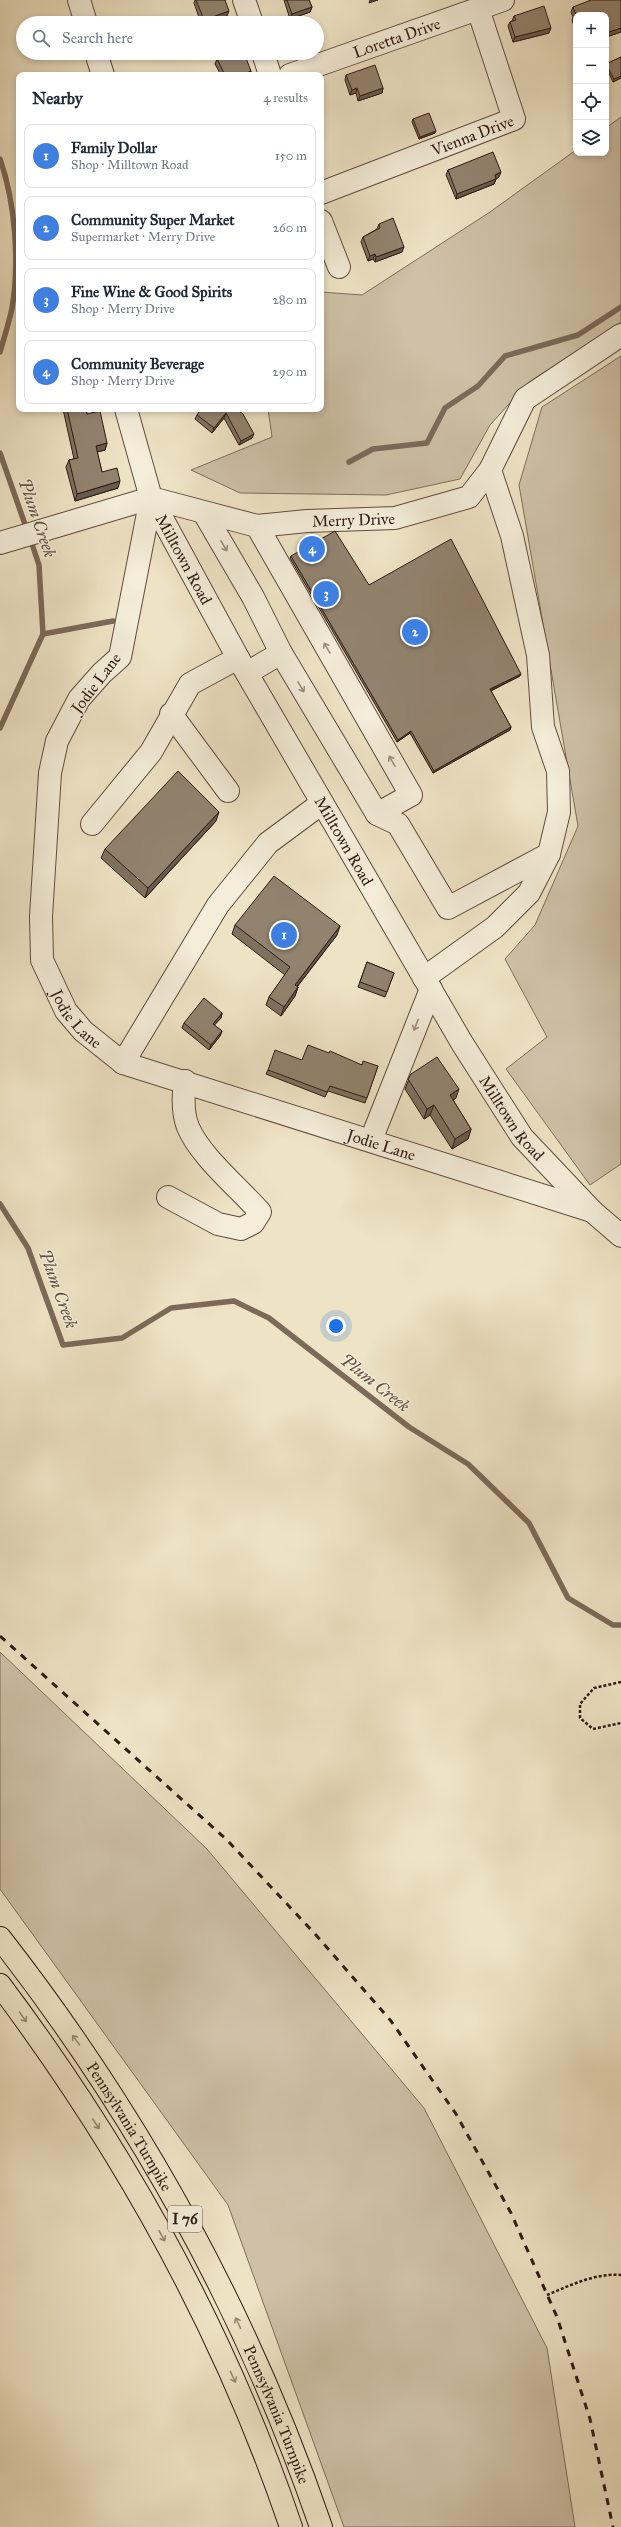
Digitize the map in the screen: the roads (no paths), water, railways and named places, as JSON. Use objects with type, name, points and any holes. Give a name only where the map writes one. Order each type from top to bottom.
[{"type":"highway","name":"Pennsylvania Turnpike","points":[[0,1938],[45,1995],[105,2083],[158,2170],[207,2259],[258,2365],[302,2472],[321,2527]]},
{"type":"highway","name":"Pennsylvania Turnpike","points":[[0,1985],[98,2127],[139,2195],[180,2269],[246,2407],[291,2527]]},
{"type":"street","points":[[79,0],[84,16]]},
{"type":"street","points":[[244,0],[250,16]]},
{"type":"street","name":"Loretta Drive","points":[[299,72],[503,0]]},
{"type":"street","name":"Vienna Drive","points":[[324,192],[514,119],[478,9]]},
{"type":"street","points":[[98,60],[102,72]]},
{"type":"street","points":[[265,60],[269,72]]},
{"type":"street","points":[[324,229],[339,267]]},
{"type":"street","name":"Merry Drive","points":[[150,498],[257,526],[307,520],[395,518],[469,497],[490,470],[525,399],[621,335]]},
{"type":"street","name":"Milltown Road","points":[[127,412],[150,498],[243,666],[427,983],[522,1137],[592,1211],[621,1236]]},
{"type":"street","points":[[372,1140],[427,983],[496,927],[530,893],[549,854],[559,812],[558,771],[542,727],[538,655],[512,536],[490,470]]},
{"type":"street","points":[[8,541],[150,498]]},
{"type":"street","name":"Jodie Lane","points":[[150,498],[120,657],[102,673],[79,699],[57,741],[50,773],[41,916],[42,960],[66,1011],[83,1031],[123,1063],[372,1140],[592,1211]]},
{"type":"street","points":[[204,513],[253,597],[281,653],[377,814],[398,824],[448,908],[549,854]]},
{"type":"street","points":[[257,526],[411,795],[377,814]]},
{"type":"street","points":[[92,824],[151,752],[171,714],[190,684],[281,653]]},
{"type":"street","points":[[171,714],[228,791]]},
{"type":"street","points":[[123,1063],[218,905],[268,843],[322,803]]},
{"type":"street","points":[[168,1197],[218,1224],[241,1230],[253,1223],[260,1212],[198,1146],[188,1126],[183,1101],[185,1081]]},
{"type":"waterway","name":"Plum Creek","points":[[0,159],[9,194],[15,232],[16,252],[16,271],[12,308],[0,352]]},
{"type":"waterway","points":[[349,462],[373,449],[427,443],[445,408],[478,386],[505,356],[578,335],[621,307]]},
{"type":"waterway","name":"Plum Creek","points":[[0,453],[27,530]]},
{"type":"waterway","name":"Plum Creek","points":[[0,728],[43,634],[39,565],[30,538]]},
{"type":"waterway","points":[[43,634],[113,621]]},
{"type":"waterway","name":"Plum Creek","points":[[0,1204],[28,1248],[63,1345],[122,1338],[171,1308],[234,1301],[269,1318],[409,1427],[468,1464],[529,1523],[568,1598],[613,1625],[621,1625]]},
{"type":"railway","points":[[0,1636],[227,1840],[316,1935],[391,2021],[456,2114],[511,2213],[557,2317],[590,2419],[613,2527]]},
{"type":"place","name":"Community Beverage","points":[[312,549]]},
{"type":"place","name":"Fine Wine & Good Spirits","points":[[326,594]]},
{"type":"place","name":"Community Super Market","points":[[415,632]]},
{"type":"place","name":"Family Dollar","points":[[284,935]]}]
